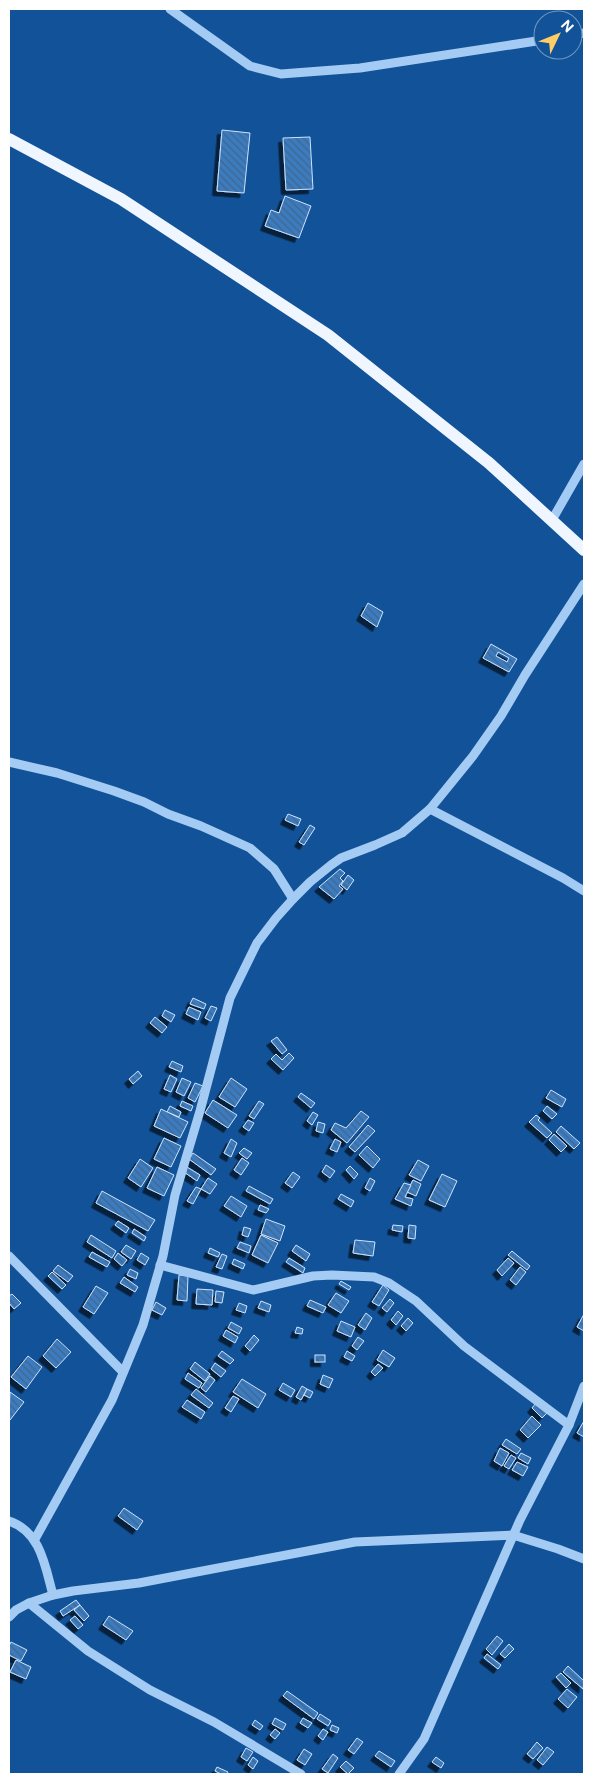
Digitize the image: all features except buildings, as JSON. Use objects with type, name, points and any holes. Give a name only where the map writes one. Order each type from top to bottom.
[{"type":"main road","points":[[9,139],[121,199],[328,335],[489,463],[584,550]]},
{"type":"street","points":[[170,9],[250,66],[281,74],[360,68],[533,42]]},
{"type":"street","points":[[552,520],[584,464]]},
{"type":"street","points":[[35,1539],[112,1400],[143,1325],[160,1265],[175,1195],[230,998],[257,943],[276,918],[310,882],[341,858],[402,833],[430,809],[473,756],[501,716],[524,675],[584,584]]},
{"type":"street","points":[[9,762],[57,773],[114,791],[250,848],[274,869],[293,899]]},
{"type":"street","points":[[430,809],[563,878],[584,891]]},
{"type":"street","points":[[9,1256],[123,1372]]},
{"type":"street","points":[[160,1265],[253,1290],[313,1276],[374,1277],[389,1283],[416,1301],[464,1346],[569,1425]]},
{"type":"street","points":[[399,1774],[424,1739],[513,1535],[569,1425],[584,1386]]},
{"type":"street","points":[[9,1521],[25,1529],[35,1539],[42,1555],[53,1595]]},
{"type":"street","points":[[9,1617],[16,1610],[29,1603],[53,1595],[139,1583],[355,1542],[513,1535],[584,1559]]},
{"type":"street","points":[[29,1603],[88,1651],[150,1690],[214,1722],[301,1774]]}]
